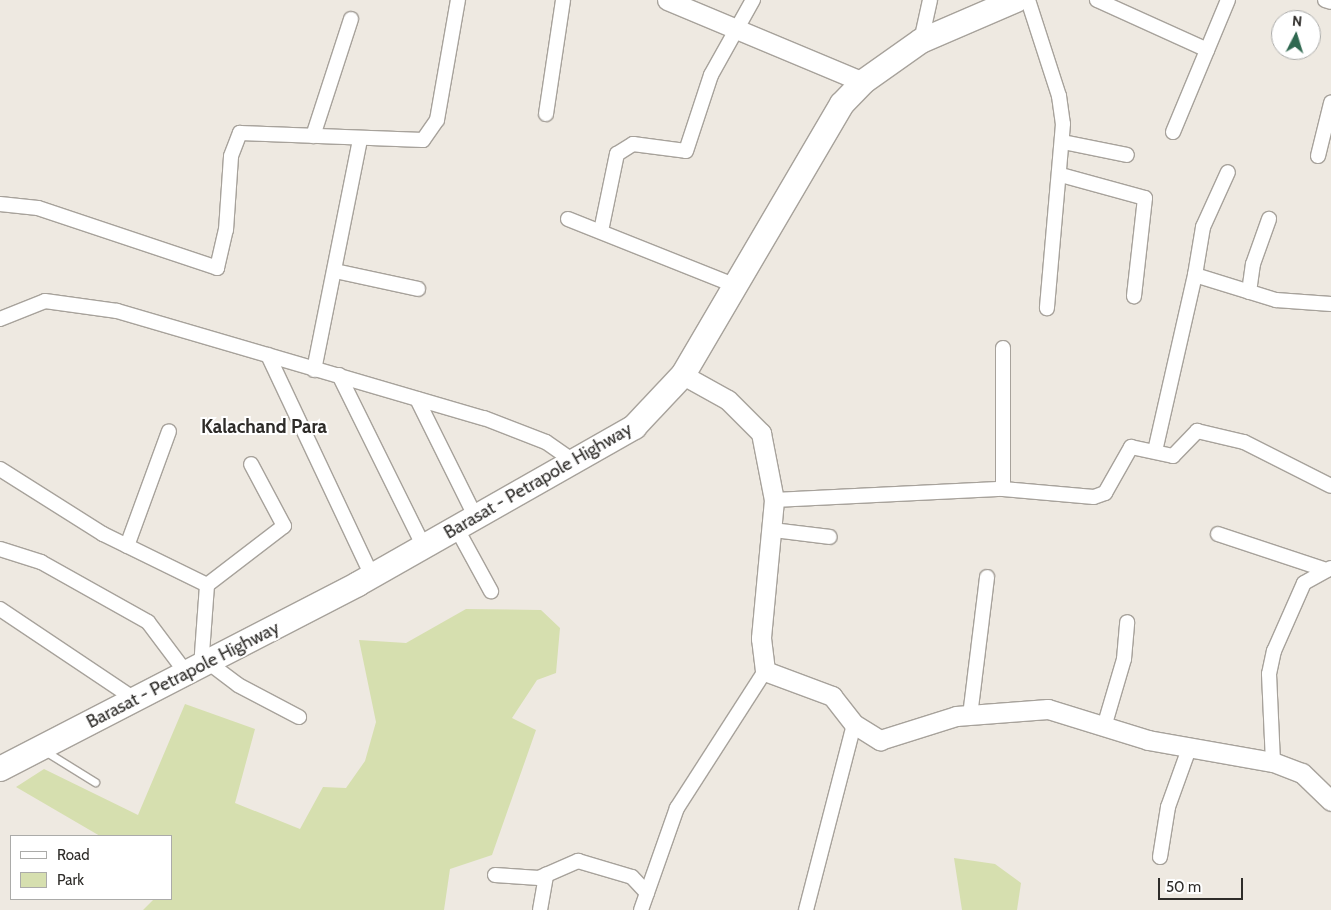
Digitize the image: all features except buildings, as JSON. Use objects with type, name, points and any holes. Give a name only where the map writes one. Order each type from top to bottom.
[{"type":"highway","name":"Barasat - Petrapole Highway","points":[[0,769],[199,668],[424,548],[634,427],[683,375],[828,124],[863,82],[921,41],[1016,0]]},
{"type":"street","points":[[0,204],[38,208],[217,268],[226,230],[231,156],[240,133],[423,140],[437,120],[458,0]]},
{"type":"street","points":[[546,114],[563,0]]},
{"type":"street","points":[[667,0],[863,82]]},
{"type":"street","points":[[601,232],[617,154],[633,144],[686,151],[712,75],[740,30],[753,0]]},
{"type":"street","points":[[921,41],[930,0]]},
{"type":"street","points":[[1028,0],[1059,96],[1063,142],[1047,308]]},
{"type":"street","points":[[1097,0],[1207,50]]},
{"type":"street","points":[[1173,132],[1228,0]]},
{"type":"street","points":[[1325,0],[1331,2]]},
{"type":"street","points":[[313,136],[350,19]]},
{"type":"street","points":[[1318,156],[1331,103]]},
{"type":"street","points":[[314,370],[360,139]]},
{"type":"street","points":[[1063,142],[1127,155]]},
{"type":"street","points":[[1155,451],[1195,275],[1203,227],[1228,172]]},
{"type":"street","points":[[1061,175],[1145,198],[1134,296]]},
{"type":"street","points":[[568,219],[736,286]]},
{"type":"street","points":[[1249,292],[1253,264],[1269,219]]},
{"type":"street","points":[[335,271],[418,289]]},
{"type":"street","points":[[1195,275],[1276,300],[1331,304]]},
{"type":"street","points":[[0,319],[37,302],[97,307],[268,355],[314,370],[339,375],[512,428],[555,447],[574,462]]},
{"type":"street","points":[[1003,348],[1003,489]]},
{"type":"street","points":[[268,355],[372,576]]},
{"type":"street","points":[[339,375],[424,548]]},
{"type":"street","points":[[642,910],[668,830],[689,786],[765,671],[761,638],[773,530],[774,500],[762,433],[728,400],[683,375]]},
{"type":"street","points":[[417,399],[492,591]]},
{"type":"street","points":[[127,546],[169,430]]},
{"type":"street","points":[[774,500],[1003,489],[1100,495],[1131,447],[1177,455],[1194,433],[1201,432],[1244,442],[1331,486]]},
{"type":"street","points":[[199,668],[207,585],[284,526],[251,464]]},
{"type":"street","points":[[0,469],[127,546],[207,585]]},
{"type":"street","points":[[773,530],[830,537]]},
{"type":"street","points":[[1218,534],[1329,569]]},
{"type":"street","points":[[0,549],[41,562],[148,622],[199,668],[238,685],[299,718]]},
{"type":"street","points":[[1273,762],[1269,674],[1274,651],[1296,594],[1308,580],[1329,569]]},
{"type":"street","points":[[970,716],[987,577]]},
{"type":"street","points":[[0,609],[136,700]]},
{"type":"street","points":[[1104,727],[1124,659],[1127,622]]},
{"type":"street","points":[[765,671],[832,696],[854,724],[880,740],[970,716],[1048,709],[1104,727],[1273,762],[1302,772],[1331,801]]},
{"type":"street","points":[[806,910],[854,724]]},
{"type":"street","points":[[1160,857],[1168,807],[1190,746]]},
{"type":"street","points":[[495,875],[546,874],[578,861],[632,877],[647,893]]},
{"type":"street","points":[[540,910],[546,874]]},
{"type":"lane","points":[[41,748],[95,782]]},
{"type":"green space","points":[[466,609],[541,610],[560,628],[556,673],[537,680],[512,718],[536,730],[492,855],[450,869],[444,910],[143,910],[153,900],[172,900],[172,835],[98,835],[16,787],[44,769],[138,815],[185,704],[255,729],[235,803],[300,829],[323,787],[346,788],[365,761],[376,722],[359,640],[406,643]]},
{"type":"green space","points":[[954,858],[995,864],[1021,883],[1017,910],[962,910]]},
{"type":"district","name":"Kalachand Para","points":[[264,427]]}]
